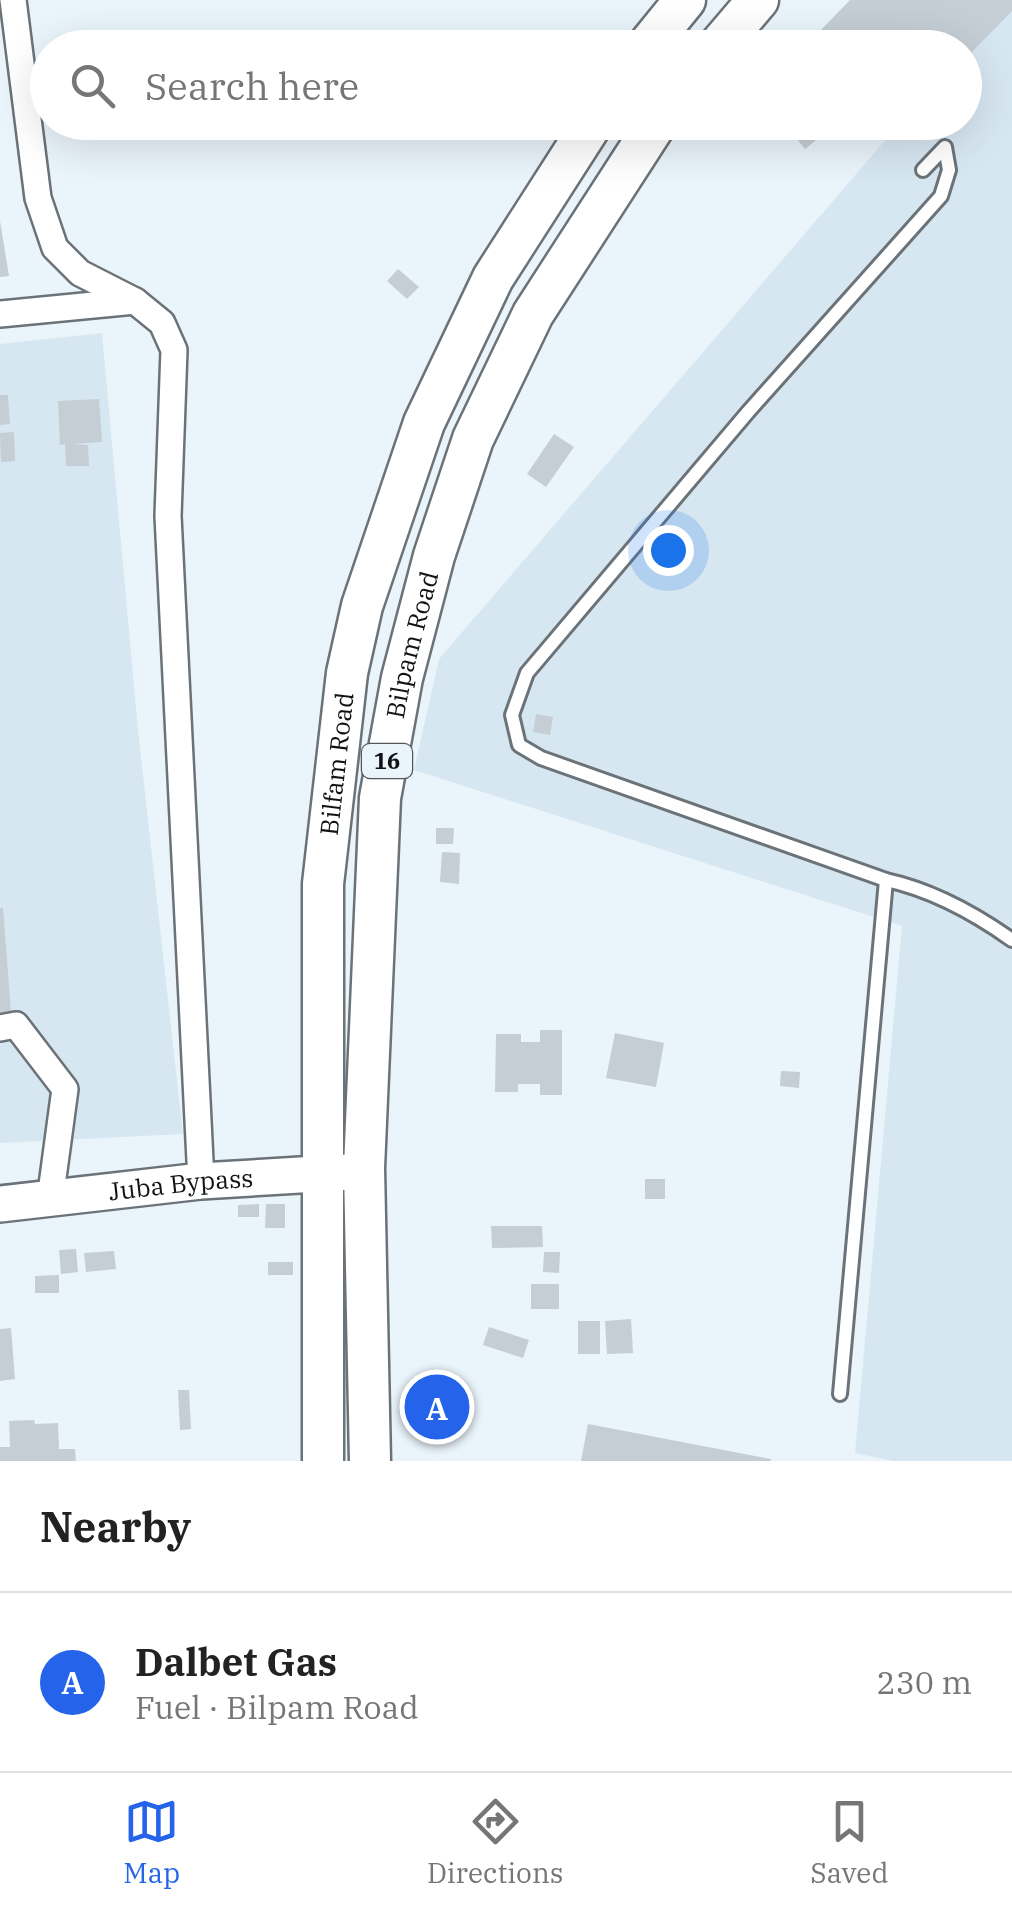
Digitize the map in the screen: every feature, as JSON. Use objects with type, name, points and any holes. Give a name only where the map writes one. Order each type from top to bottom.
[{"type":"main road","points":[[661,30],[685,0]]},
{"type":"main road","points":[[732,30],[758,0]]},
{"type":"main road","name":"Bilfam Road","points":[[323,1461],[323,884],[348,673],[362,606],[424,423],[493,278],[581,140]]},
{"type":"main road","name":"Bilpam Road","points":[[370,1461],[364,1168],[380,798],[402,678],[434,556],[473,438],[533,314],[645,140]]},
{"type":"main road","name":"Juba Bypass","points":[[0,1204],[364,1168]]},
{"type":"street","points":[[13,0],[30,135]]},
{"type":"street","points":[[31,140],[38,198],[55,248],[80,272],[134,301],[162,322],[174,350],[168,516],[201,1182]]},
{"type":"street","points":[[0,314],[134,301]]},
{"type":"street","points":[[0,1028],[16,1025],[65,1089],[50,1200]]},
{"type":"lane","points":[[924,170],[945,147],[949,170],[941,196],[760,398],[527,673],[512,715],[519,744],[542,758],[886,880],[918,887],[988,923],[1012,940]]},
{"type":"lane","points":[[840,1394],[886,880]]},
{"type":"shaded area","points":[[1012,0],[1012,1461],[893,1461],[855,1453],[902,926],[414,770],[439,659],[885,140],[982,140],[982,30]]},
{"type":"shaded area","points":[[102,333],[138,730],[183,1134],[0,1143],[0,344]]},
{"type":"building","points":[[850,0],[1012,0],[1012,11],[982,42],[982,30],[821,30]]},
{"type":"building","points":[[798,140],[816,140],[805,149]]},
{"type":"building","points":[[0,221],[9,276],[0,277]]},
{"type":"building","points":[[398,269],[419,287],[407,299],[387,281]]},
{"type":"building","points":[[0,395],[8,395],[10,424],[0,425]]},
{"type":"building","points":[[99,399],[102,442],[72,444],[88,445],[89,466],[66,466],[65,444],[60,445],[58,401]]},
{"type":"building","points":[[14,432],[15,461],[1,462],[0,433]]},
{"type":"building","points":[[554,434],[574,447],[546,487],[527,474]]},
{"type":"building","points":[[536,714],[553,717],[550,735],[533,732]]},
{"type":"building","points":[[436,828],[454,828],[453,844],[436,844]]},
{"type":"building","points":[[442,852],[460,853],[459,884],[440,882]]},
{"type":"building","points":[[0,908],[11,1012],[0,1013]]},
{"type":"building","points":[[540,1030],[562,1030],[562,1095],[540,1095],[540,1084],[518,1084],[518,1092],[495,1092],[496,1034],[521,1034],[521,1042],[540,1042]]},
{"type":"building","points":[[615,1033],[664,1043],[656,1087],[606,1078]]},
{"type":"building","points":[[781,1071],[800,1072],[799,1088],[780,1086]]},
{"type":"building","points":[[645,1179],[665,1179],[665,1199],[645,1199]]},
{"type":"building","points":[[259,1204],[259,1217],[238,1217],[238,1205]]},
{"type":"building","points":[[266,1204],[285,1204],[285,1228],[265,1228]]},
{"type":"building","points":[[491,1226],[542,1226],[543,1247],[492,1248]]},
{"type":"building","points":[[76,1249],[78,1272],[61,1274],[59,1250]]},
{"type":"building","points":[[114,1251],[116,1269],[86,1272],[84,1253]]},
{"type":"building","points":[[544,1252],[560,1252],[559,1273],[543,1272]]},
{"type":"building","points":[[268,1262],[293,1262],[293,1275],[268,1275]]},
{"type":"building","points":[[59,1275],[59,1293],[35,1293],[35,1276]]},
{"type":"building","points":[[531,1284],[559,1284],[559,1309],[531,1309]]},
{"type":"building","points":[[631,1319],[633,1353],[607,1354],[605,1321]]},
{"type":"building","points":[[578,1321],[600,1321],[600,1354],[578,1354]]},
{"type":"building","points":[[489,1327],[529,1340],[523,1358],[483,1345]]},
{"type":"building","points":[[11,1328],[15,1379],[0,1381],[0,1329]]},
{"type":"building","points":[[178,1390],[189,1390],[191,1429],[180,1430]]},
{"type":"building","points":[[432,1395],[447,1395],[447,1412],[432,1412]]},
{"type":"building","points":[[34,1420],[35,1424],[58,1423],[59,1449],[75,1449],[76,1461],[0,1461],[0,1447],[10,1447],[9,1421]]},
{"type":"building","points":[[588,1424],[771,1459],[771,1461],[581,1461]]},
{"type":"place","name":"Dalbet Gas","points":[[437,1407]]}]
